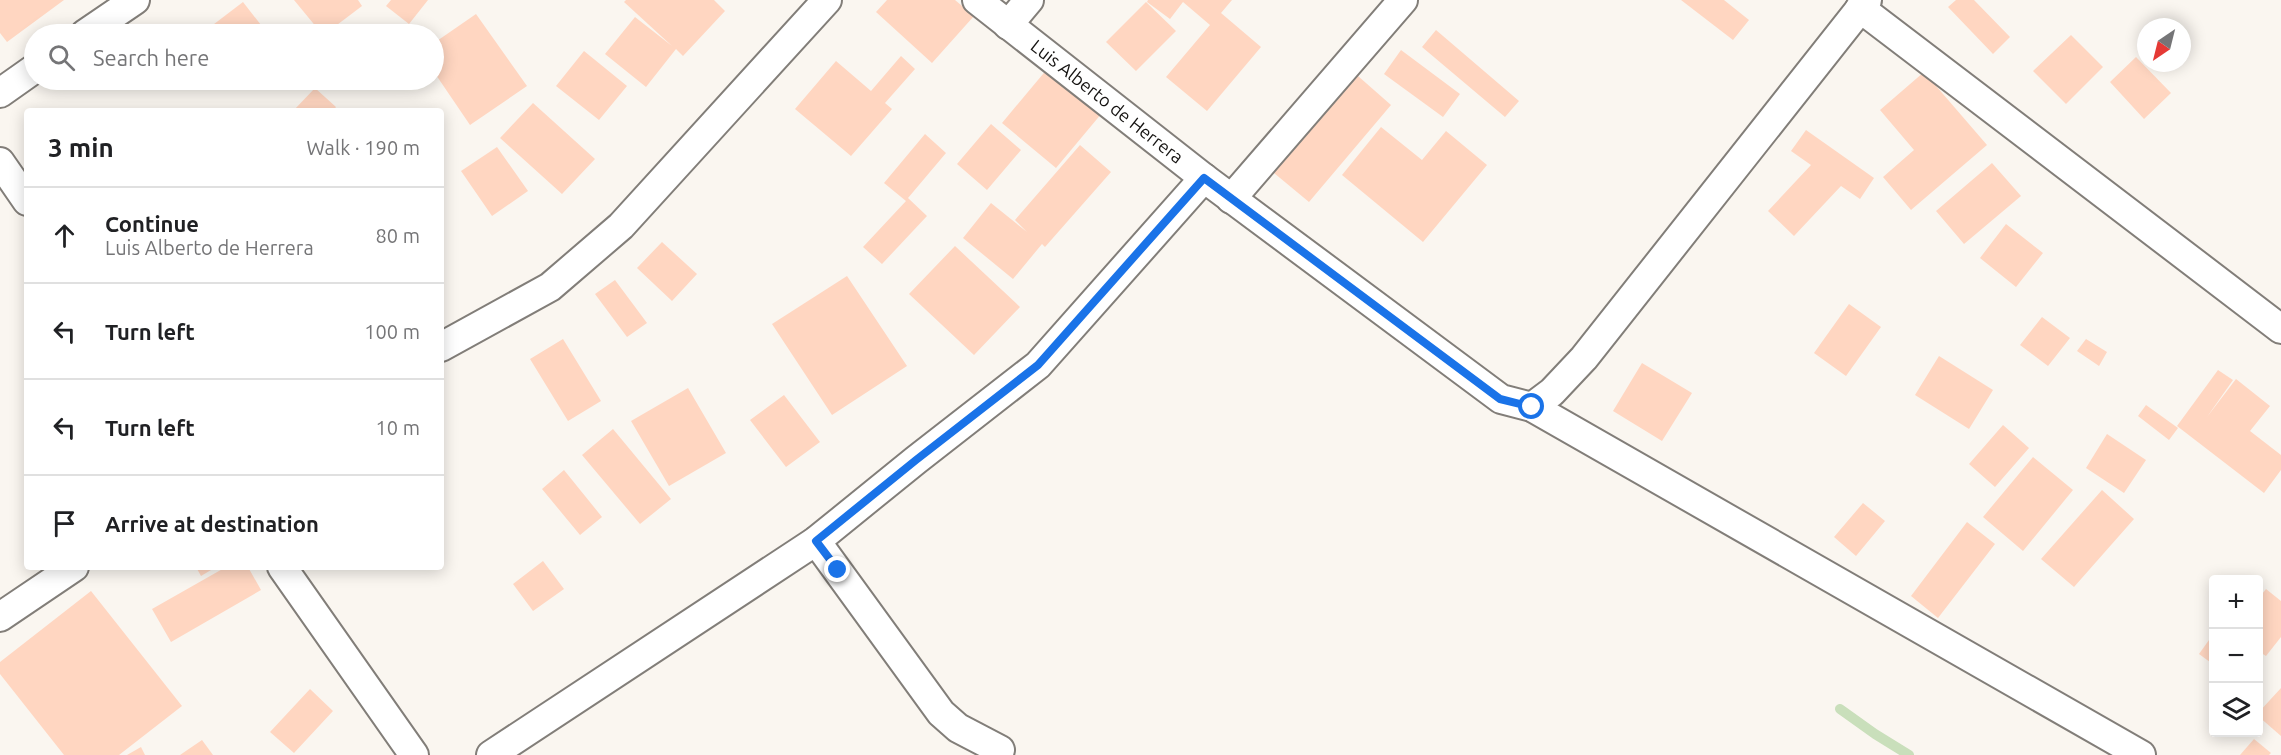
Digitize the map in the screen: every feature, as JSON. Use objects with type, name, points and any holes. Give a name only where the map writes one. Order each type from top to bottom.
[{"type":"street","points":[[100,24],[135,0]]},
{"type":"street","points":[[444,345],[550,287],[621,226],[827,0]]},
{"type":"street","name":"Luis Alberto de Herrera","points":[[977,0],[1231,199],[1500,399],[1532,407],[2141,755]]},
{"type":"street","points":[[1008,25],[1029,0]]},
{"type":"street","points":[[1231,199],[1402,0]]},
{"type":"street","points":[[1532,407],[1552,392],[1584,358],[1863,4],[2281,329]]},
{"type":"street","points":[[0,93],[24,76]]},
{"type":"street","points":[[0,162],[24,197]]},
{"type":"street","points":[[491,755],[816,541],[1038,365],[1204,178]]},
{"type":"street","points":[[816,541],[941,713],[958,728],[1000,750]]},
{"type":"street","points":[[0,617],[70,570]]},
{"type":"street","points":[[284,570],[414,755]]},
{"type":"building","points":[[0,0],[64,0],[31,24],[24,24],[24,29],[7,42],[0,33]]},
{"type":"building","points":[[294,0],[358,0],[362,6],[338,24],[314,24]]},
{"type":"building","points":[[391,0],[428,0],[409,24],[386,6]]},
{"type":"building","points":[[626,0],[714,0],[725,11],[683,56],[676,49],[646,87],[605,54],[635,17],[672,46],[624,2]]},
{"type":"building","points":[[887,0],[955,0],[974,16],[932,63],[876,12]]},
{"type":"building","points":[[1148,0],[1232,0],[1221,13],[1261,47],[1207,111],[1166,77],[1210,25],[1183,2],[1170,19],[1147,2]]},
{"type":"building","points":[[1681,0],[1724,0],[1749,20],[1733,40]]},
{"type":"building","points":[[1956,0],[1974,0],[2010,37],[1993,54],[1948,7]]},
{"type":"building","points":[[243,2],[260,24],[214,24]]},
{"type":"building","points":[[1146,2],[1176,31],[1136,71],[1106,42]]},
{"type":"building","points":[[476,14],[527,86],[470,125],[444,87],[444,36]]},
{"type":"building","points":[[1436,30],[1519,101],[1505,117],[1422,47]]},
{"type":"building","points":[[2071,35],[2103,67],[2066,104],[2033,71]]},
{"type":"building","points":[[1401,50],[1460,94],[1443,117],[1384,74]]},
{"type":"building","points":[[584,51],[627,86],[599,120],[556,86]]},
{"type":"building","points":[[901,56],[915,69],[885,103],[892,109],[851,156],[795,109],[836,61],[871,91]]},
{"type":"building","points":[[2136,57],[2137,72],[2151,72],[2171,93],[2144,119],[2110,82]]},
{"type":"building","points":[[1048,68],[1102,113],[1056,168],[1002,123]]},
{"type":"building","points":[[1924,72],[1987,145],[1911,210],[1883,177],[1914,150],[1880,110]]},
{"type":"building","points":[[1358,76],[1391,105],[1309,202],[1274,173]]},
{"type":"building","points":[[313,90],[317,90],[336,107],[335,108],[296,108]]},
{"type":"building","points":[[533,103],[595,159],[562,194],[500,138]]},
{"type":"building","points":[[991,124],[1021,150],[987,190],[957,164]]},
{"type":"building","points":[[1381,127],[1422,160],[1446,131],[1487,165],[1423,242],[1342,175]]},
{"type":"building","points":[[1806,130],[1874,178],[1860,199],[1841,186],[1794,236],[1768,211],[1811,165],[1791,151]]},
{"type":"building","points":[[925,134],[946,153],[908,198],[927,216],[882,264],[863,247],[906,201],[884,183]]},
{"type":"building","points":[[1080,145],[1111,172],[1045,247],[1042,244],[1013,279],[963,238],[991,203],[1027,232],[1015,220]]},
{"type":"building","points":[[497,147],[528,191],[492,216],[461,171]]},
{"type":"building","points":[[1992,163],[2021,196],[1964,244],[1936,211]]},
{"type":"building","points":[[2006,224],[2043,253],[2016,287],[1980,258]]},
{"type":"building","points":[[662,242],[697,274],[672,301],[637,268]]},
{"type":"building","points":[[955,246],[1020,307],[974,355],[909,294]]},
{"type":"building","points":[[847,276],[907,366],[832,415],[772,324]]},
{"type":"building","points":[[615,280],[647,323],[627,337],[595,294]]},
{"type":"building","points":[[1849,304],[1881,327],[1846,376],[1814,353]]},
{"type":"building","points":[[2042,317],[2070,338],[2048,366],[2020,345]]},
{"type":"building","points":[[563,339],[601,401],[568,421],[530,359]]},
{"type":"building","points":[[2086,339],[2107,352],[2099,366],[2077,351]]},
{"type":"building","points":[[1939,356],[1993,390],[1969,429],[1915,395]]},
{"type":"building","points":[[1642,363],[1692,393],[1662,441],[1613,411]]},
{"type":"building","points":[[2218,370],[2233,380],[2207,417],[2236,379],[2270,406],[2250,431],[2281,455],[2281,470],[2264,493],[2177,426]]},
{"type":"building","points":[[688,388],[726,453],[669,486],[631,421]]},
{"type":"building","points":[[784,395],[820,442],[786,467],[750,420]]},
{"type":"building","points":[[2146,405],[2178,428],[2169,440],[2138,416]]},
{"type":"building","points":[[2003,425],[2029,448],[1995,487],[1969,464]]},
{"type":"building","points":[[613,429],[671,499],[640,524],[582,455]]},
{"type":"building","points":[[2107,434],[2146,460],[2124,493],[2086,468]]},
{"type":"building","points":[[2033,457],[2073,490],[2023,551],[1983,517]]},
{"type":"building","points":[[564,470],[602,517],[580,535],[542,489]]},
{"type":"building","points":[[2102,490],[2134,519],[2074,587],[2041,559]]},
{"type":"building","points":[[1863,503],[1885,521],[1856,556],[1834,537]]},
{"type":"building","points":[[1967,522],[1995,544],[1938,618],[1911,596]]},
{"type":"building","points":[[543,561],[564,589],[533,611],[513,584]]},
{"type":"building","points":[[198,570],[211,570],[201,576]]},
{"type":"building","points":[[221,570],[250,570],[261,590],[171,642],[152,609]]},
{"type":"building","points":[[2266,589],[2281,601],[2281,637],[2266,656],[2263,654],[2263,593]]},
{"type":"building","points":[[91,591],[182,706],[119,755],[64,755],[0,674],[0,662]]},
{"type":"building","points":[[2209,640],[2209,661],[2199,654]]},
{"type":"building","points":[[2281,688],[2281,736],[2263,720],[2263,708]]},
{"type":"building","points":[[310,689],[333,711],[294,753],[270,732]]},
{"type":"building","points":[[2254,739],[2271,753],[2269,755],[2240,755]]},
{"type":"building","points":[[202,740],[213,755],[180,755]]},
{"type":"building","points":[[141,747],[145,755],[127,755]]},
{"type":"waterway","points":[[1840,709],[1909,755]]},
{"type":"route","points":[[838,570],[816,541],[1038,365],[1204,178],[1500,399],[1532,407]]}]
